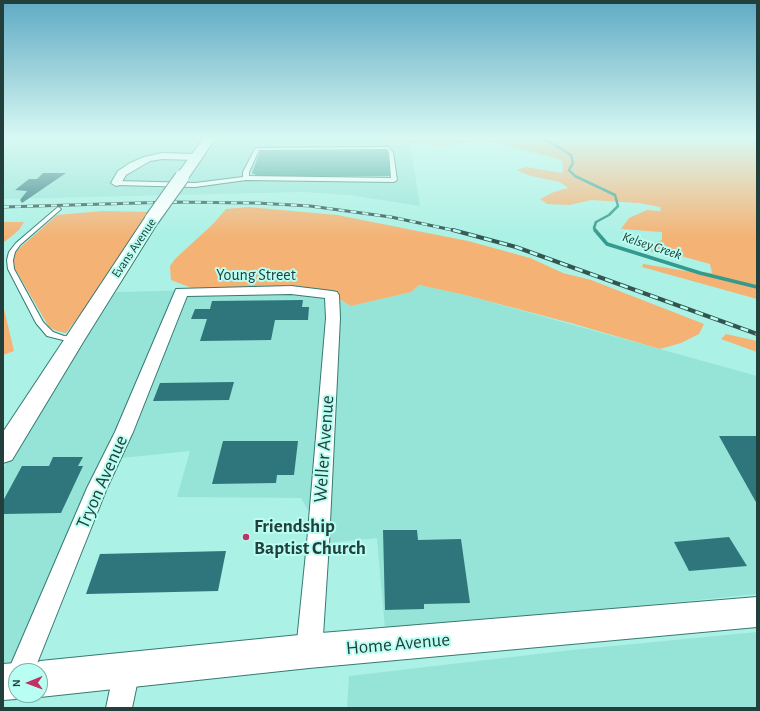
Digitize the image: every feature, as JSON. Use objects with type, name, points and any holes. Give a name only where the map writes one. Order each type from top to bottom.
[{"type":"street","points":[[116,183],[123,172]]},
{"type":"street","name":"Evans Avenue","points":[[3,453],[142,234],[185,172]]},
{"type":"street","name":"Young Street","points":[[181,292],[291,290],[332,295]]},
{"type":"street","name":"Tryon Avenue","points":[[24,663],[97,488],[124,432],[181,292]]},
{"type":"street","name":"Weller Avenue","points":[[309,651],[318,543],[333,318],[332,295]]},
{"type":"street","name":"Home Avenue","points":[[48,678],[309,651],[757,612]]},
{"type":"street","points":[[119,708],[127,670]]},
{"type":"lane","points":[[246,172],[246,178]]},
{"type":"lane","points":[[116,183],[194,185],[246,178],[394,180],[393,172]]},
{"type":"lane","points":[[58,209],[18,244],[12,252],[10,260],[12,269],[40,323],[50,334],[63,338],[74,339]]},
{"type":"shaded area","points":[[3,172],[415,172],[420,206],[349,195],[304,192],[3,199]]},
{"type":"shaded area","points":[[390,172],[390,176],[260,177],[252,173]]},
{"type":"shaded area","points":[[521,172],[757,172],[757,299],[642,267],[643,264],[686,271],[712,273],[710,264],[681,256],[652,252],[647,245],[662,240],[662,232],[621,229],[629,218],[647,210],[661,211],[660,207],[639,203],[591,200],[570,205],[547,204],[540,199],[554,192],[568,188],[560,182],[531,176]]},
{"type":"shaded area","points":[[248,207],[337,215],[468,241],[530,258],[563,273],[591,280],[704,324],[699,334],[681,343],[660,349],[571,323],[465,295],[419,285],[411,292],[351,306],[332,295],[197,290],[171,280],[170,266],[175,259],[213,224],[226,209]]},
{"type":"shaded area","points":[[103,211],[153,212],[92,299],[66,333],[57,331],[49,327],[14,267],[14,253],[57,215]]},
{"type":"shaded area","points":[[3,222],[24,222],[19,230],[3,243]]},
{"type":"shaded area","points":[[419,285],[465,295],[757,376],[757,594],[479,622],[385,629],[377,538],[327,543],[301,498],[177,497],[190,451],[121,458],[19,663],[8,663],[8,669],[3,669],[3,468],[116,292],[197,290],[325,293],[325,305],[342,301],[351,306],[411,292]]},
{"type":"shaded area","points":[[3,305],[14,351],[3,355]]},
{"type":"shaded area","points":[[726,334],[757,341],[757,352],[721,339]]},
{"type":"shaded area","points":[[757,632],[757,708],[347,708],[349,676],[572,650]]},
{"type":"building","points":[[43,173],[66,173],[22,203],[20,200],[27,191],[15,190],[29,179],[37,179]]},
{"type":"building","points":[[303,300],[302,307],[309,307],[308,320],[275,320],[271,340],[200,341],[207,319],[191,319],[195,309],[210,309],[212,301]]},
{"type":"building","points":[[234,382],[229,400],[153,401],[160,383]]},
{"type":"building","points":[[719,436],[757,436],[757,504]]},
{"type":"building","points":[[223,441],[298,441],[294,475],[277,475],[276,483],[212,484]]},
{"type":"building","points":[[53,457],[83,457],[78,466],[83,466],[61,513],[3,514],[3,501],[22,466],[49,466]]},
{"type":"building","points":[[383,530],[417,530],[418,540],[461,539],[470,603],[424,604],[424,609],[385,610]]},
{"type":"building","points":[[729,537],[747,566],[689,571],[674,542]]},
{"type":"building","points":[[226,551],[218,591],[86,594],[100,554]]},
{"type":"waterway","name":"Kelsey Creek","points":[[571,172],[575,176],[615,195],[618,206],[609,215],[596,222],[594,228],[596,231]]},
{"type":"waterway","name":"Kelsey Creek","points":[[595,230],[607,244],[700,273],[757,287]]},
{"type":"railway","points":[[3,207],[172,202],[257,203],[310,206],[391,217],[456,231]]},
{"type":"railway","points":[[456,231],[516,247],[757,334]]},
{"type":"place","name":"Friendship Baptist Church","points":[[246,537]]}]
